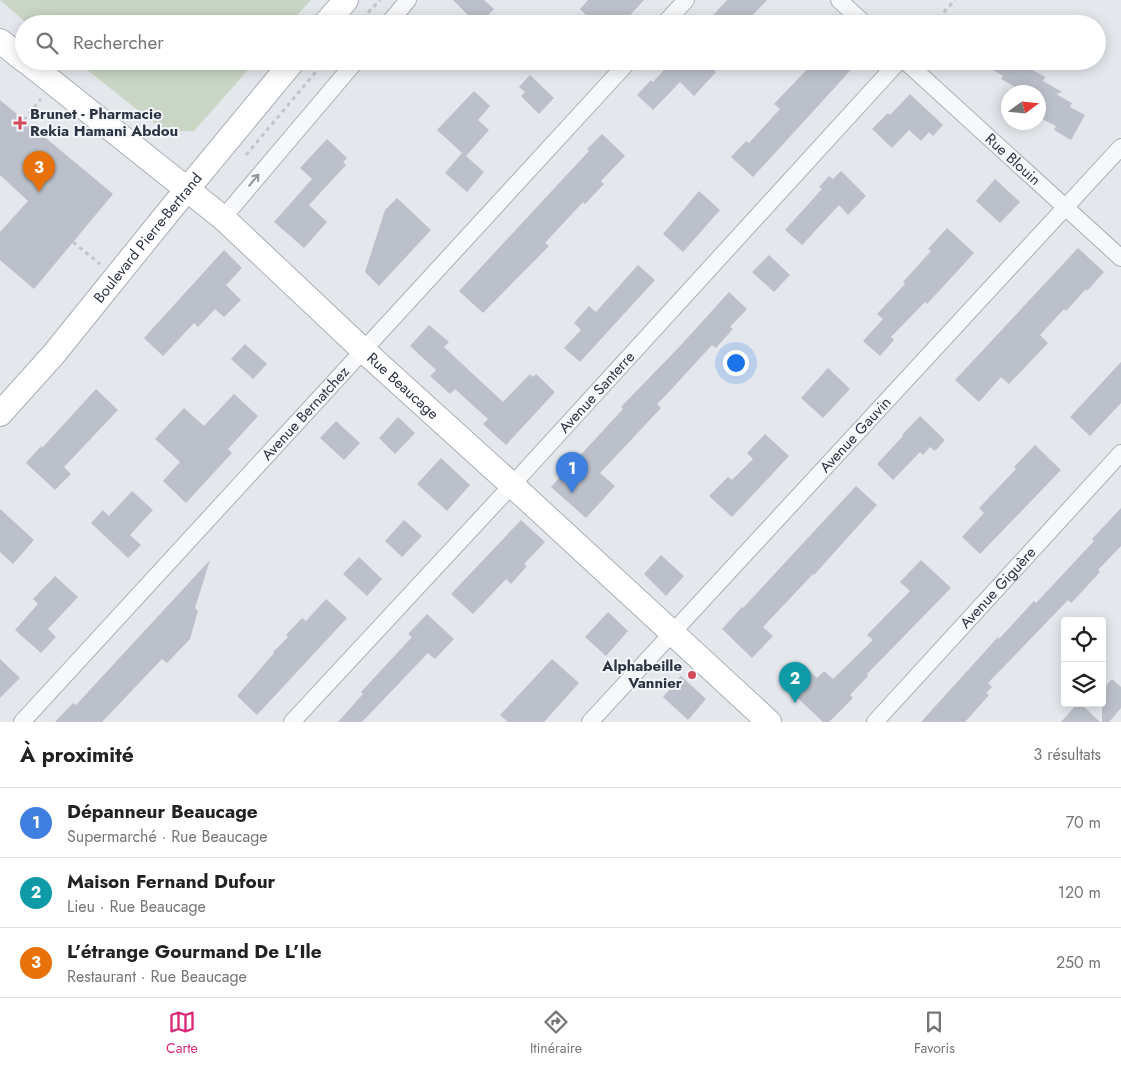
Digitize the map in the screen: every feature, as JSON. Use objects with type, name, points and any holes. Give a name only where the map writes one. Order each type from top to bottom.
[{"type":"street","points":[[333,15],[346,0]]},
{"type":"street","points":[[396,15],[408,0]]},
{"type":"street","points":[[672,15],[686,0]]},
{"type":"street","points":[[839,0],[855,15]]},
{"type":"street","name":"Rue Beaucage","points":[[0,41],[15,52]]},
{"type":"street","name":"Rue Beaucage","points":[[37,70],[223,218],[363,350],[769,722]]},
{"type":"street","name":"Boulevard Pierre-Bertrand","points":[[0,414],[53,356],[286,70]]},
{"type":"street","points":[[223,218],[348,70]]},
{"type":"street","name":"Avenue Bernatchez","points":[[22,722],[621,70]]},
{"type":"street","name":"Avenue Santerre","points":[[292,722],[512,485],[891,70]]},
{"type":"street","name":"Rue Blouin","points":[[915,70],[1121,258]]},
{"type":"street","name":"Avenue Gauvin","points":[[590,722],[1121,147]]},
{"type":"street","name":"Avenue Giguère","points":[[875,722],[1121,454]]},
{"type":"path","points":[[366,15],[380,0]]},
{"type":"path","points":[[941,15],[954,0]]},
{"type":"path","points":[[243,158],[317,70]]},
{"type":"path","points":[[24,120],[54,84]]},
{"type":"path","points":[[73,242],[116,278]]},
{"type":"green space","points":[[0,0],[311,0],[297,15],[18,15]]},
{"type":"green space","points":[[87,70],[248,70],[194,131],[164,131]]},
{"type":"building","points":[[453,0],[484,0],[494,9],[488,15],[468,15]]},
{"type":"building","points":[[588,0],[644,0],[630,15],[586,15],[580,9]]},
{"type":"building","points":[[727,0],[767,0],[753,15],[713,15]]},
{"type":"building","points":[[664,70],[714,70],[716,72],[694,96],[680,82],[653,110],[637,95],[651,80],[653,82]]},
{"type":"building","points":[[806,70],[851,70],[753,177],[731,157],[746,141],[749,143],[780,109],[774,104]]},
{"type":"building","points":[[993,70],[1033,70],[1045,77],[1043,81],[1062,92],[1056,94],[1072,103],[1070,107],[1085,115],[1071,140],[1054,130],[1056,126],[1046,121],[1046,85],[1012,85],[1001,79],[1003,76]]},
{"type":"building","points":[[530,75],[554,98],[539,114],[521,96],[525,92],[519,87]]},
{"type":"building","points":[[474,91],[490,106],[478,120],[489,130],[466,156],[484,172],[467,192],[445,173],[462,153],[437,130]]},
{"type":"building","points":[[910,94],[943,125],[933,136],[929,132],[921,141],[909,130],[892,148],[872,129],[888,113],[890,115]]},
{"type":"building","points":[[0,100],[113,194],[34,289],[0,260],[0,232],[28,201],[0,175]]},
{"type":"building","points":[[602,134],[625,156],[601,181],[604,184],[585,204],[583,202],[545,243],[549,246],[483,313],[459,291],[589,151],[587,149]]},
{"type":"building","points":[[327,139],[347,158],[343,162],[346,165],[309,205],[327,222],[304,248],[274,222],[312,179],[300,168]]},
{"type":"building","points":[[841,171],[866,196],[848,215],[839,205],[802,245],[785,230],[822,189],[819,187],[829,176],[833,179]]},
{"type":"building","points":[[995,179],[1020,202],[1000,223],[976,201]]},
{"type":"building","points":[[699,191],[720,210],[683,252],[663,234]]},
{"type":"building","points":[[397,198],[431,230],[379,286],[365,272],[385,210]]},
{"type":"building","points":[[947,228],[974,253],[927,304],[925,302],[891,337],[894,340],[880,356],[863,341],[883,319],[877,314],[905,284],[903,282],[931,251],[928,249]]},
{"type":"building","points":[[1078,248],[1104,272],[1066,311],[1064,309],[1040,335],[1048,343],[1009,384],[1001,377],[979,402],[955,380]]},
{"type":"building","points":[[224,250],[242,268],[226,285],[241,300],[224,317],[215,309],[198,327],[194,323],[163,356],[144,338]]},
{"type":"building","points":[[769,255],[790,275],[774,292],[752,272]]},
{"type":"building","points":[[638,265],[655,280],[580,362],[564,348],[581,330],[574,323],[589,306],[596,312]]},
{"type":"building","points":[[729,292],[747,309],[730,327],[733,329],[716,348],[712,345],[657,404],[661,408],[600,473],[615,486],[586,518],[551,487],[623,409],[621,407]]},
{"type":"building","points":[[429,325],[449,342],[444,347],[503,402],[530,374],[533,377],[536,374],[555,392],[506,445],[483,424],[488,419],[455,389],[450,394],[430,376],[436,370],[410,346]]},
{"type":"building","points":[[245,344],[267,364],[253,379],[231,359]]},
{"type":"building","points":[[1121,362],[1121,403],[1090,436],[1070,417]]},
{"type":"building","points":[[828,368],[850,389],[823,418],[801,398]]},
{"type":"building","points":[[96,389],[118,410],[64,467],[71,474],[55,490],[26,463]]},
{"type":"building","points":[[234,394],[258,416],[228,449],[232,453],[186,503],[163,481],[180,462],[155,439],[184,408],[204,426]]},
{"type":"building","points":[[920,416],[945,440],[935,451],[930,447],[923,455],[920,452],[893,480],[877,464]]},
{"type":"building","points":[[398,417],[415,433],[395,454],[379,438]]},
{"type":"building","points":[[336,421],[360,443],[344,460],[320,438]]},
{"type":"building","points":[[765,434],[789,456],[732,517],[709,496],[728,477],[732,480],[753,459],[747,453]]},
{"type":"building","points":[[1035,445],[1061,470],[980,554],[962,537],[984,513],[979,508],[1016,469],[1014,467]]},
{"type":"building","points":[[441,458],[470,485],[447,511],[417,484]]},
{"type":"building","points":[[856,486],[877,505],[814,575],[763,627],[773,636],[752,658],[722,629]]},
{"type":"building","points":[[132,491],[153,510],[130,535],[141,545],[128,558],[91,523],[103,510],[109,516]]},
{"type":"building","points":[[1121,508],[1121,546],[1098,570],[1100,572],[1076,598],[1071,603],[1068,600],[988,683],[992,687],[986,693],[989,695],[965,722],[921,722],[998,637],[999,639],[1034,601],[1036,603],[1094,541],[1092,539]]},
{"type":"building","points":[[0,509],[34,540],[13,564],[0,552]]},
{"type":"building","points":[[404,520],[422,536],[402,557],[385,541]]},
{"type":"building","points":[[521,520],[545,542],[524,564],[527,566],[511,584],[506,579],[473,614],[451,594]]},
{"type":"building","points":[[661,555],[684,576],[666,596],[644,574]]},
{"type":"building","points":[[359,557],[382,579],[367,596],[343,574]]},
{"type":"building","points":[[210,560],[195,608],[198,611],[190,639],[167,663],[162,659],[102,722],[55,722],[73,703],[76,705]]},
{"type":"building","points":[[921,560],[951,588],[867,674],[868,676],[850,695],[853,698],[829,722],[823,722],[784,685],[804,665],[817,678],[824,671],[833,679],[873,640],[867,635],[910,591],[900,582]]},
{"type":"building","points":[[55,576],[78,597],[48,629],[56,637],[41,653],[15,630],[38,604],[33,599]]},
{"type":"building","points":[[326,599],[347,618],[257,715],[237,696],[273,652],[288,637],[286,635],[302,618],[306,621]]},
{"type":"building","points":[[608,612],[628,631],[606,656],[585,637]]},
{"type":"building","points":[[427,614],[454,639],[435,659],[428,653],[362,722],[338,722],[363,694],[361,692],[412,637],[408,634]]},
{"type":"building","points":[[0,659],[20,678],[0,698]]},
{"type":"building","points":[[552,659],[579,683],[544,722],[508,722],[500,715]]},
{"type":"building","points":[[681,676],[706,699],[688,720],[663,697]]},
{"type":"building","points":[[1112,679],[1121,687],[1121,708],[1109,722],[1102,722],[1102,707],[1106,707],[1106,686]]},
{"type":"building","points":[[1074,707],[1084,707],[1100,722],[1061,722]]},
{"type":"place","name":"Brunet - Pharmacie Rekia Hamani Abdou","points":[[20,123]]},
{"type":"place","name":"L’étrange Gourmand De L’Ile","points":[[39,192]]},
{"type":"place","name":"Dépanneur Beaucage","points":[[572,493]]},
{"type":"place","name":"Alphabeille Vannier","points":[[692,675]]},
{"type":"place","name":"Maison Fernand Dufour","points":[[795,703]]}]
